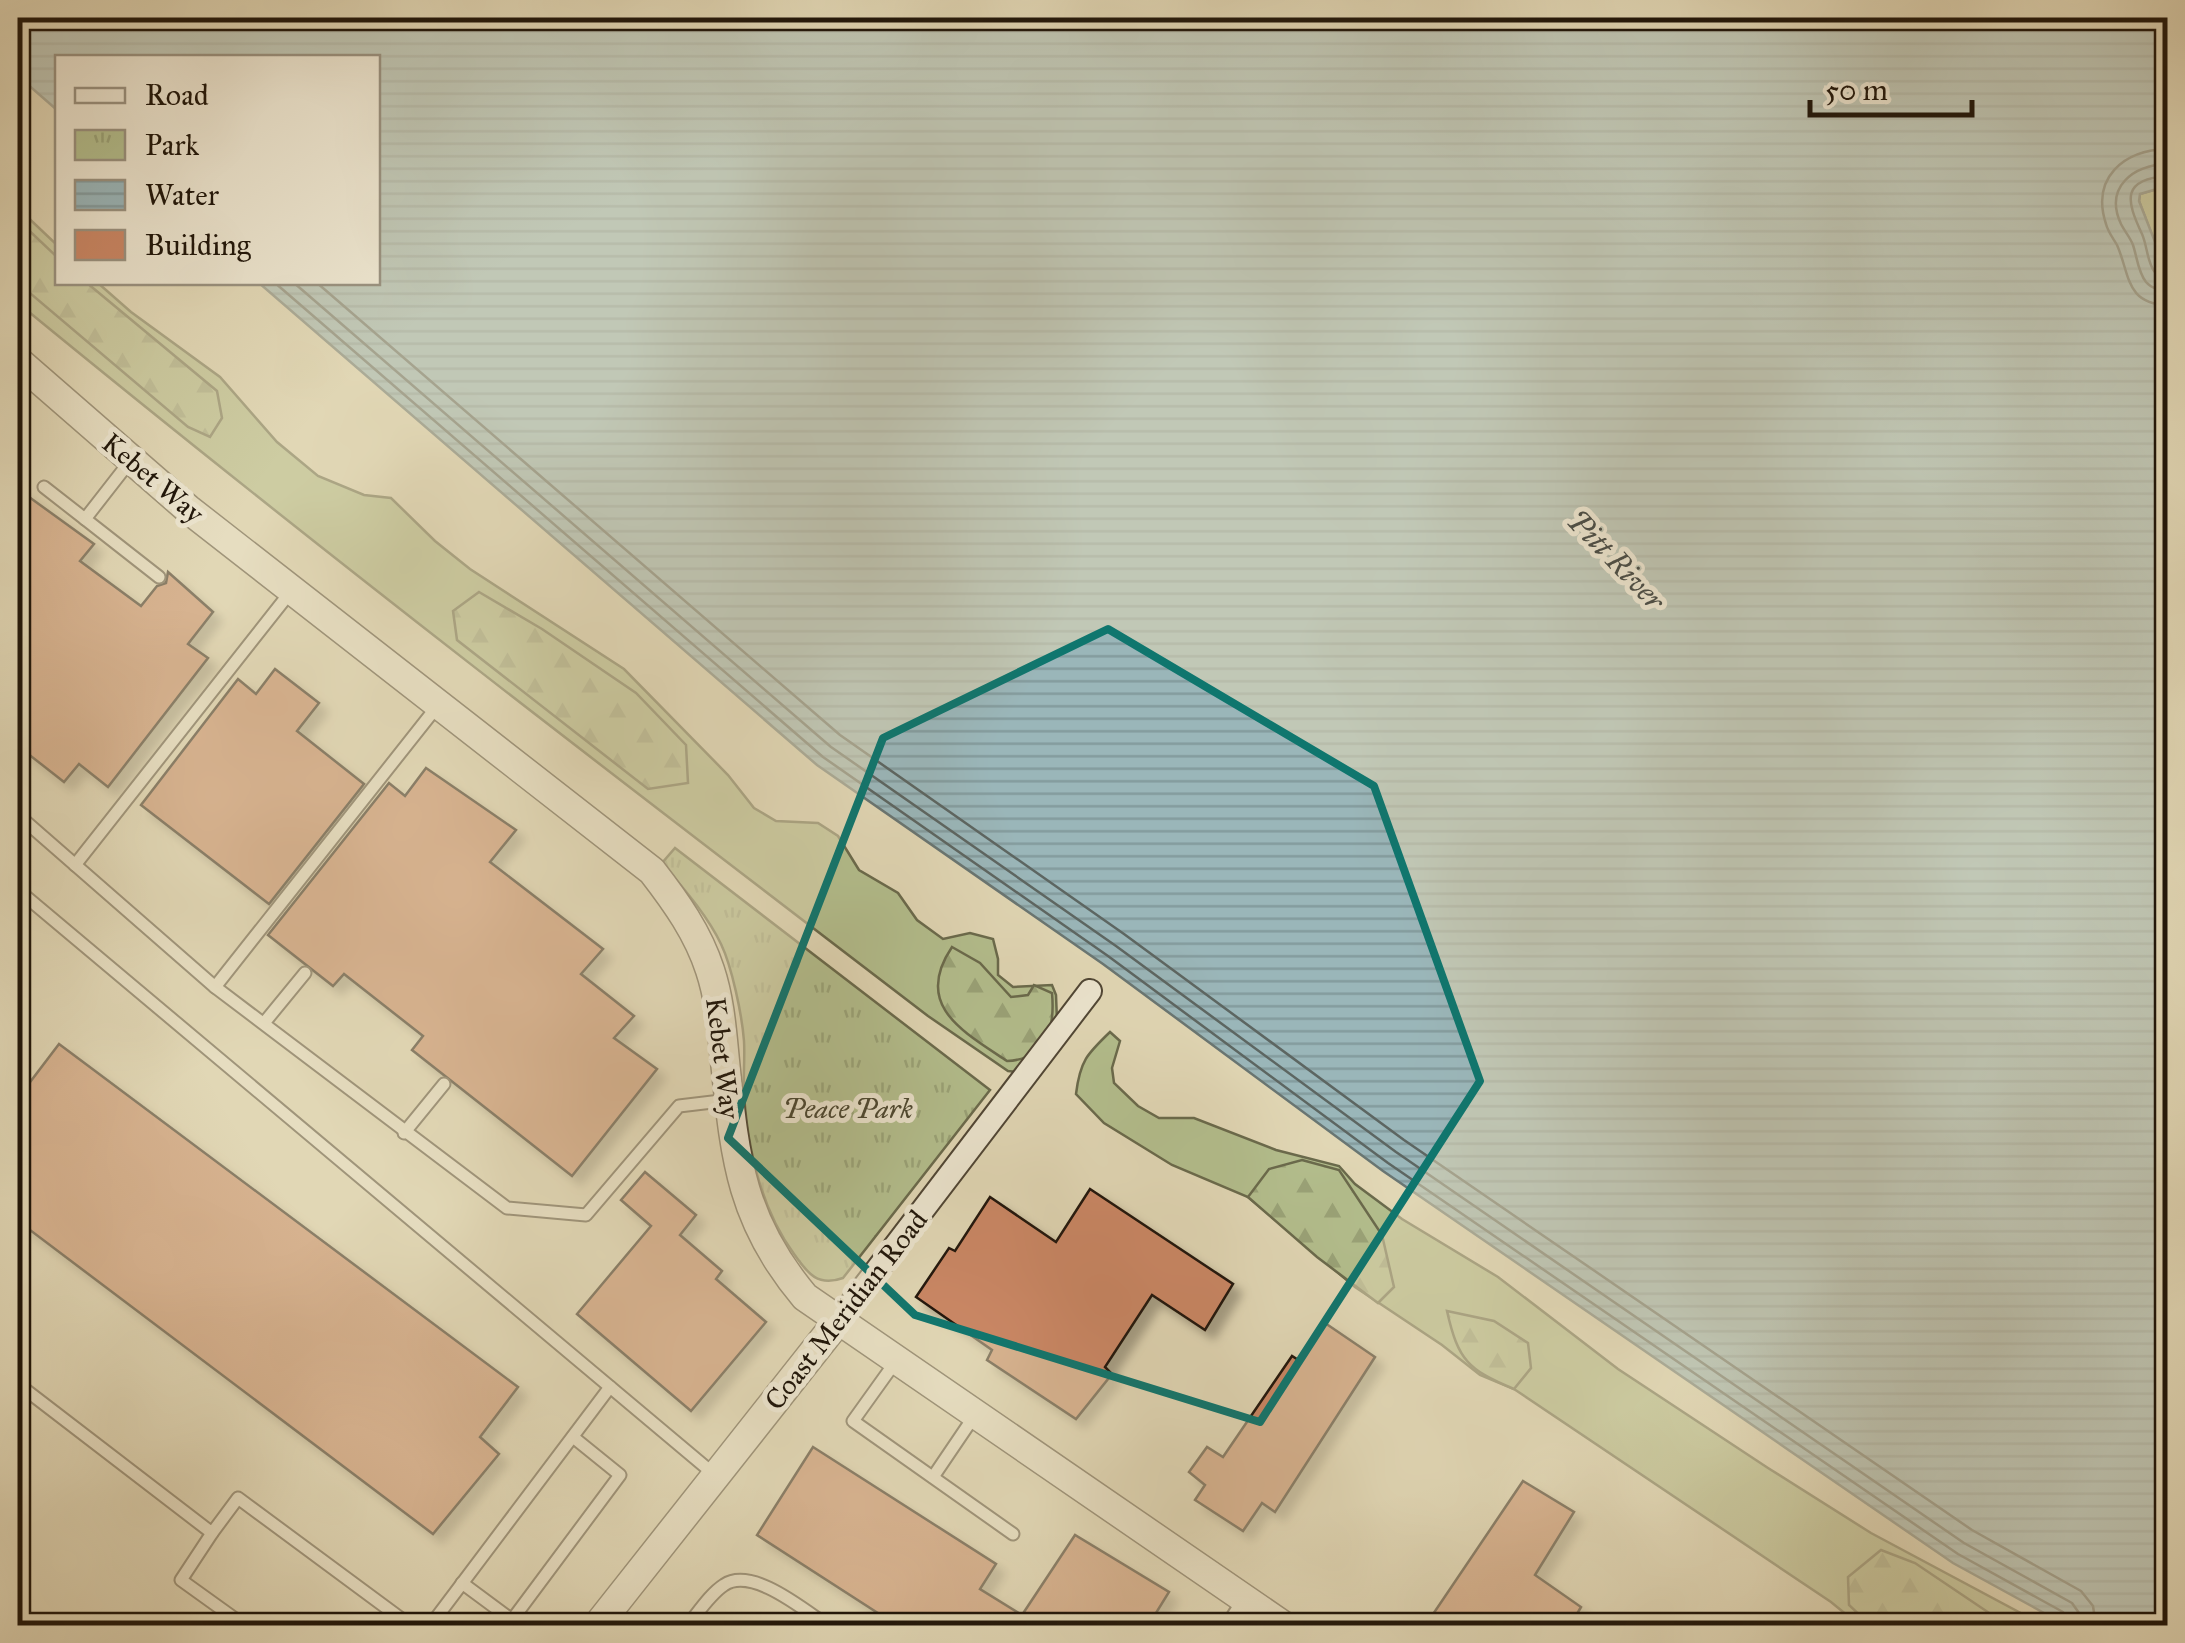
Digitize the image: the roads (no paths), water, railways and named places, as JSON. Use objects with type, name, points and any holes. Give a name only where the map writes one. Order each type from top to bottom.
[{"type":"street","name":"Kebet Way","points":[[18,361],[188,510],[652,871],[682,909],[710,970],[720,1006],[735,1158],[761,1230],[782,1270],[805,1298],[975,1415],[1241,1614],[1284,1626]]},
{"type":"street","name":"Coast Meridian Road","points":[[597,1626],[838,1321],[1090,991]]},
{"type":"lane","points":[[84,519],[132,460]]},
{"type":"lane","points":[[44,488],[159,577]]},
{"type":"lane","points":[[75,864],[292,590]]},
{"type":"lane","points":[[215,986],[439,704]]},
{"type":"lane","points":[[18,815],[215,986],[507,1208],[586,1215],[678,1106],[729,1100]]},
{"type":"lane","points":[[18,890],[716,1476]]},
{"type":"lane","points":[[264,1023],[305,973]]},
{"type":"lane","points":[[404,1133],[444,1084]]},
{"type":"lane","points":[[896,1361],[853,1421],[1013,1534]]},
{"type":"lane","points":[[18,1384],[212,1533]]},
{"type":"lane","points":[[430,1626],[610,1387]]},
{"type":"lane","points":[[933,1477],[975,1415]]},
{"type":"lane","points":[[462,1583],[512,1620],[523,1606],[620,1475],[573,1436]]},
{"type":"lane","points":[[245,1626],[182,1580],[238,1498],[411,1626]]},
{"type":"lane","points":[[687,1626],[723,1585],[746,1579],[764,1585],[828,1626]]},
{"type":"water","name":"Pitt River","points":[[18,18],[2167,18],[2167,186],[2140,194],[2139,201],[2168,275],[2167,1625],[2066,1625],[1953,1563],[1383,1171],[1103,964],[817,765],[261,285],[380,285],[380,55],[55,55],[55,108],[18,76]]},
{"type":"park label","name":"Peace Park","points":[[848,1108]]}]
